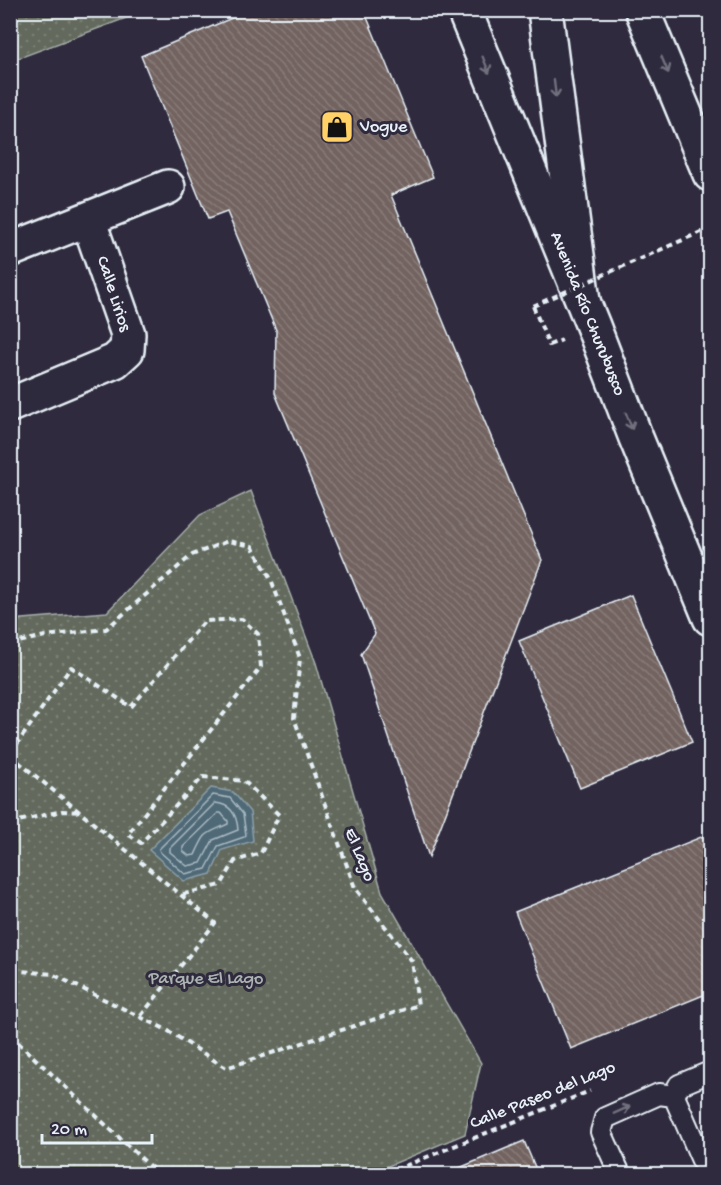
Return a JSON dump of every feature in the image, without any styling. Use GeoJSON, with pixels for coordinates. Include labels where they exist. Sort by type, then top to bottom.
{"type":"FeatureCollection","features":[{"type":"Feature","properties":{"kind":"main road","name":"Avenida Río Churubusco"},"geometry":{"type":"LineString","coordinates":[[464,10],[711,618]]}},
{"type":"Feature","properties":{"kind":"main road"},"geometry":{"type":"LineString","coordinates":[[545,10],[583,301]]}},
{"type":"Feature","properties":{"kind":"main road"},"geometry":{"type":"LineString","coordinates":[[642,10],[711,174]]}},
{"type":"Feature","properties":{"kind":"main road"},"geometry":{"type":"LineString","coordinates":[[10,250],[168,187]]}},
{"type":"Feature","properties":{"kind":"main road","name":"Calle Lirios"},"geometry":{"type":"LineString","coordinates":[[10,405],[115,361],[127,350],[128,334],[88,219]]}},
{"type":"Feature","properties":{"kind":"lane"},"geometry":{"type":"LineString","coordinates":[[708,1174],[674,1096],[679,1085],[711,1072]]}},
{"type":"Feature","properties":{"kind":"lane"},"geometry":{"type":"LineString","coordinates":[[620,1174],[601,1132],[605,1118],[659,1094],[674,1096]]}},
{"type":"Feature","properties":{"kind":"path"},"geometry":{"type":"LineString","coordinates":[[533,306],[711,228]]}},
{"type":"Feature","properties":{"kind":"path","name":"El Lago"},"geometry":{"type":"LineString","coordinates":[[10,644],[45,636],[106,629],[192,555],[228,541],[252,546],[271,579],[300,658],[294,718],[356,888],[412,961],[418,1005],[226,1068],[167,1030],[52,974],[10,970]]}},
{"type":"Feature","properties":{"kind":"path"},"geometry":{"type":"LineString","coordinates":[[140,1017],[215,923],[180,895],[10,755],[71,667],[131,707],[205,621],[242,619],[258,634],[261,667],[128,834],[141,843],[203,777],[244,781],[279,815],[261,853],[236,861],[221,885],[180,895]]}},
{"type":"Feature","properties":{"kind":"path"},"geometry":{"type":"LineString","coordinates":[[10,822],[62,811],[80,812]]}},
{"type":"Feature","properties":{"kind":"path"},"geometry":{"type":"LineString","coordinates":[[10,1035],[158,1174]]}},
{"type":"Feature","properties":{"kind":"path","name":"Calle Paseo del Lago"},"geometry":{"type":"LineString","coordinates":[[385,1174],[591,1091]]}},
{"type":"Feature","properties":{"kind":"green space"},"geometry":{"type":"Polygon","coordinates":[[[11,10],[145,10],[145,11],[11,61],[11,10]]]}},
{"type":"Feature","properties":{"kind":"green space","name":"Parque El Lago"},"geometry":{"type":"Polygon","coordinates":[[[251,491],[316,663],[382,892],[481,1063],[465,1134],[369,1174],[11,1174],[10,1088],[15,1080],[10,1077],[11,620],[107,612],[200,515],[251,491]]]}},
{"type":"Feature","properties":{"kind":"water"},"geometry":{"type":"Polygon","coordinates":[[[211,788],[233,792],[250,812],[253,841],[222,850],[211,874],[184,881],[149,850],[211,788]]]}},
{"type":"Feature","properties":{"kind":"building"},"geometry":{"type":"Polygon","coordinates":[[[251,10],[353,10],[366,15],[433,177],[391,195],[542,560],[429,857],[361,654],[375,634],[275,393],[276,330],[227,212],[208,219],[141,56],[251,10]]]}},
{"type":"Feature","properties":{"kind":"building"},"geometry":{"type":"Polygon","coordinates":[[[631,595],[692,742],[580,788],[519,641],[631,595]]]}},
{"type":"Feature","properties":{"kind":"building"},"geometry":{"type":"Polygon","coordinates":[[[711,833],[711,992],[571,1049],[515,912],[711,833]]]}},
{"type":"Feature","properties":{"kind":"building"},"geometry":{"type":"Polygon","coordinates":[[[524,1141],[538,1174],[445,1174],[524,1141]]]}},
{"type":"Feature","properties":{"kind":"place","name":"Vogue"},"geometry":{"type":"Point","coordinates":[337,127]}}]}
